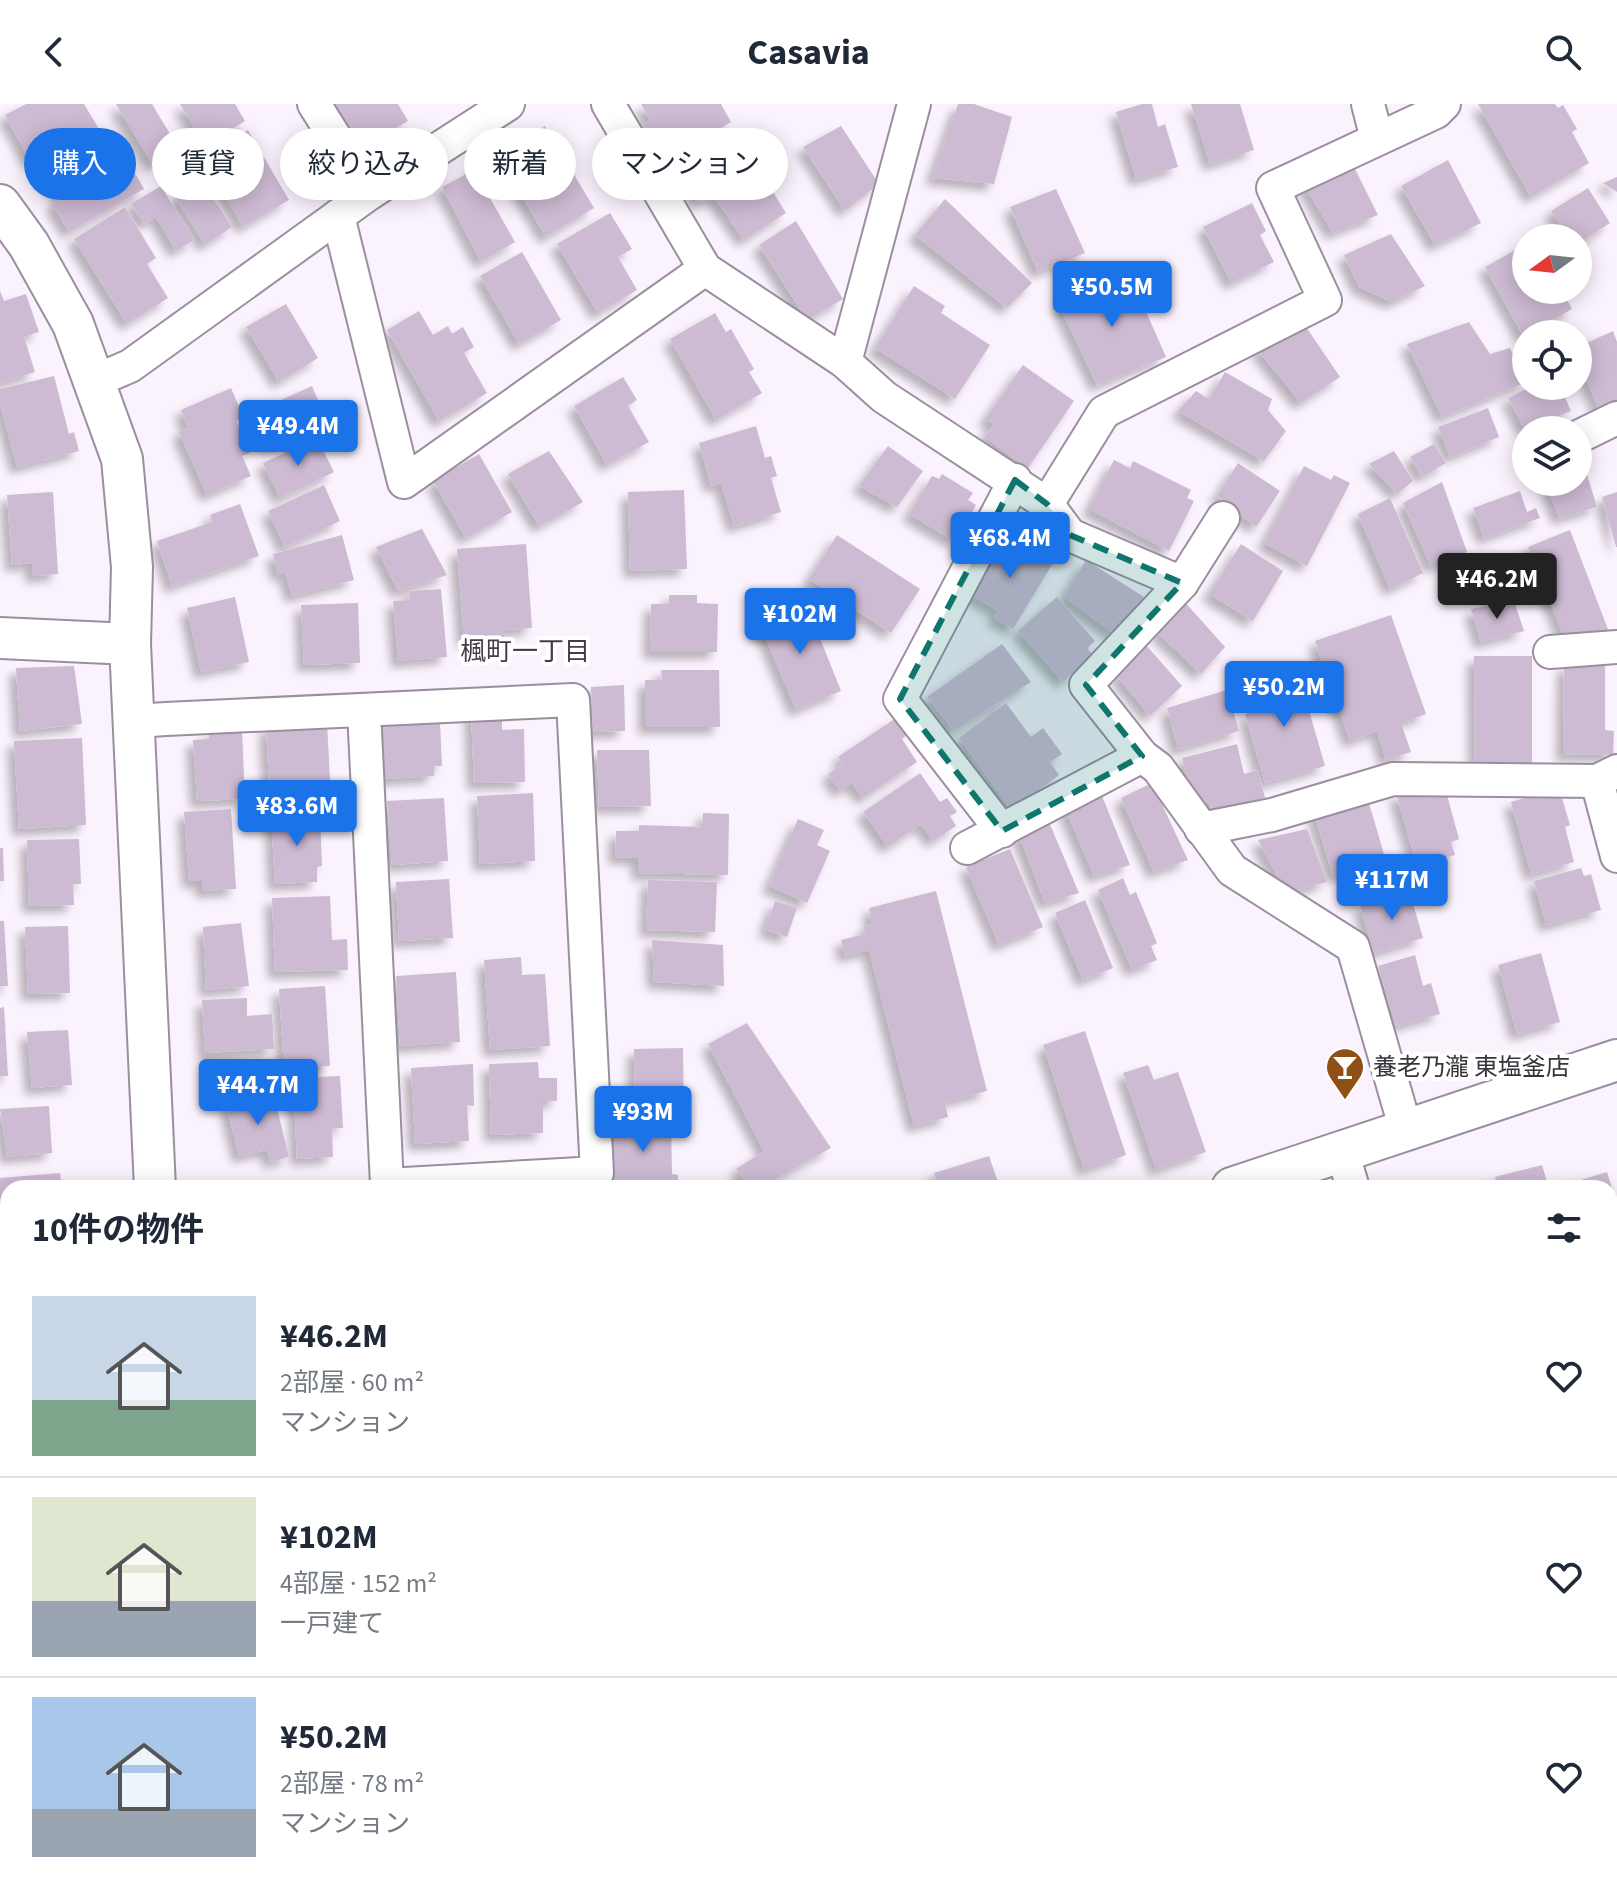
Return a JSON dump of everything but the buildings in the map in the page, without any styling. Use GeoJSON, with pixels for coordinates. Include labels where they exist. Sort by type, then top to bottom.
{"type":"FeatureCollection","features":[{"type":"Feature","properties":{"kind":"street"},"geometry":{"type":"LineString","coordinates":[[314,104],[329,128]]}},
{"type":"Feature","properties":{"kind":"street"},"geometry":{"type":"LineString","coordinates":[[448,143],[508,104]]}},
{"type":"Feature","properties":{"kind":"street"},"geometry":{"type":"LineString","coordinates":[[608,104],[705,269],[845,362],[884,397],[1015,480],[1047,504],[1070,535],[1182,583]]}},
{"type":"Feature","properties":{"kind":"street"},"geometry":{"type":"LineString","coordinates":[[845,362],[914,104]]}},
{"type":"Feature","properties":{"kind":"street"},"geometry":{"type":"LineString","coordinates":[[1368,104],[1377,139]]}},
{"type":"Feature","properties":{"kind":"street"},"geometry":{"type":"LineString","coordinates":[[1047,504],[1104,412],[1325,300],[1273,188],[1436,112],[1444,104]]}},
{"type":"Feature","properties":{"kind":"street"},"geometry":{"type":"LineString","coordinates":[[95,381],[130,366],[360,200]]}},
{"type":"Feature","properties":{"kind":"street"},"geometry":{"type":"LineString","coordinates":[[0,205],[29,245],[73,324],[122,459],[132,567],[130,644],[155,1180]]}},
{"type":"Feature","properties":{"kind":"street"},"geometry":{"type":"LineString","coordinates":[[338,216],[404,482],[705,269]]}},
{"type":"Feature","properties":{"kind":"street"},"geometry":{"type":"LineString","coordinates":[[1592,430],[1617,418]]}},
{"type":"Feature","properties":{"kind":"street"},"geometry":{"type":"LineString","coordinates":[[1002,831],[900,699],[1015,480]]}},
{"type":"Feature","properties":{"kind":"street"},"geometry":{"type":"LineString","coordinates":[[1223,518],[1182,583],[1142,630],[1086,685],[1142,756],[1158,768],[1232,870],[1353,947],[1406,1130]]}},
{"type":"Feature","properties":{"kind":"street"},"geometry":{"type":"LineString","coordinates":[[0,638],[130,644]]}},
{"type":"Feature","properties":{"kind":"street"},"geometry":{"type":"LineString","coordinates":[[1550,652],[1617,647]]}},
{"type":"Feature","properties":{"kind":"street"},"geometry":{"type":"LineString","coordinates":[[135,721],[573,700],[597,1173],[474,1180]]}},
{"type":"Feature","properties":{"kind":"street"},"geometry":{"type":"LineString","coordinates":[[364,710],[387,1180]]}},
{"type":"Feature","properties":{"kind":"street"},"geometry":{"type":"LineString","coordinates":[[967,848],[1142,756]]}},
{"type":"Feature","properties":{"kind":"street"},"geometry":{"type":"LineString","coordinates":[[1201,829],[1272,815],[1393,779],[1607,776],[1617,856]]}},
{"type":"Feature","properties":{"kind":"street"},"geometry":{"type":"LineString","coordinates":[[1284,1180],[1348,1170],[1406,1130],[1617,1060]]}},
{"type":"Feature","properties":{"kind":"highlighted area"},"geometry":{"type":"Polygon","coordinates":[[[1015,480],[1047,504],[1070,535],[1182,583],[1086,685],[1142,756],[1002,831],[900,699],[1015,480]]]}},
{"type":"Feature","properties":{"kind":"place","name":"養老乃瀧 東塩釜店"},"geometry":{"type":"Point","coordinates":[1345,1101]}},
{"type":"Feature","properties":{"kind":"district","name":"楓町一丁目"},"geometry":{"type":"Point","coordinates":[525,651]}}]}
